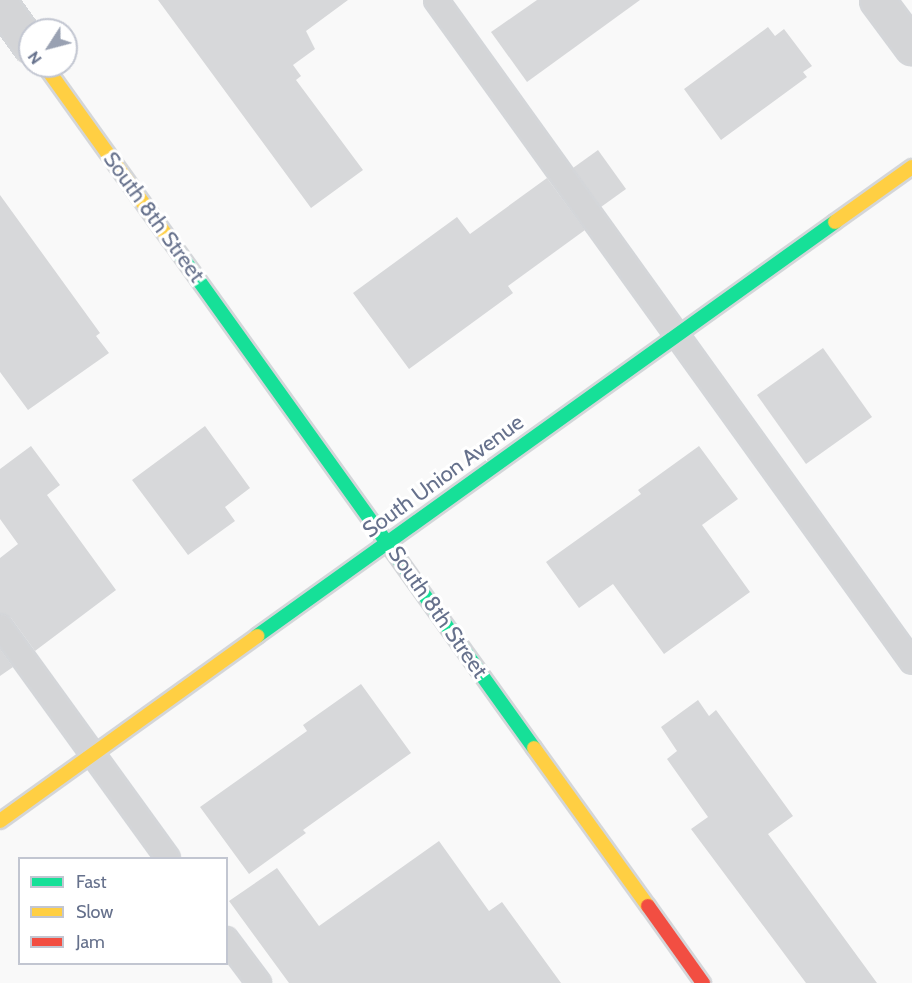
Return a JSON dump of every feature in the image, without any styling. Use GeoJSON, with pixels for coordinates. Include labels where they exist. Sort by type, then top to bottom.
{"type":"FeatureCollection","features":[{"type":"Feature","properties":{"kind":"main road","name":"South 8th Street"},"geometry":{"type":"LineString","coordinates":[[54,78],[703,983]]}},
{"type":"Feature","properties":{"kind":"main road","name":"South Union Avenue"},"geometry":{"type":"LineString","coordinates":[[0,821],[912,166]]}},
{"type":"Feature","properties":{"kind":"street"},"geometry":{"type":"LineString","coordinates":[[877,0],[912,47]]}},
{"type":"Feature","properties":{"kind":"street"},"geometry":{"type":"LineString","coordinates":[[0,3],[18,28]]}},
{"type":"Feature","properties":{"kind":"lane"},"geometry":{"type":"LineString","coordinates":[[436,0],[912,662]]}},
{"type":"Feature","properties":{"kind":"lane"},"geometry":{"type":"LineString","coordinates":[[0,626],[167,857]]}},
{"type":"Feature","properties":{"kind":"lane"},"geometry":{"type":"LineString","coordinates":[[228,942],[259,983]]}},
{"type":"Feature","properties":{"kind":"building"},"geometry":{"type":"Polygon","coordinates":[[[158,0],[348,0],[306,31],[315,49],[293,65],[301,76],[296,80],[363,170],[311,208],[158,0]]]}},
{"type":"Feature","properties":{"kind":"building"},"geometry":{"type":"Polygon","coordinates":[[[537,0],[640,0],[527,82],[491,32],[537,0]]]}},
{"type":"Feature","properties":{"kind":"building"},"geometry":{"type":"Polygon","coordinates":[[[768,27],[775,36],[784,29],[812,66],[803,72],[807,77],[721,140],[684,89],[768,27]]]}},
{"type":"Feature","properties":{"kind":"building"},"geometry":{"type":"Polygon","coordinates":[[[598,150],[626,189],[601,207],[573,168],[598,150]]]}},
{"type":"Feature","properties":{"kind":"building"},"geometry":{"type":"Polygon","coordinates":[[[547,178],[585,230],[508,286],[513,293],[409,369],[353,293],[457,217],[470,234],[547,178]]]}},
{"type":"Feature","properties":{"kind":"building"},"geometry":{"type":"Polygon","coordinates":[[[0,195],[100,333],[96,336],[109,353],[28,410],[0,372],[0,195]]]}},
{"type":"Feature","properties":{"kind":"building"},"geometry":{"type":"Polygon","coordinates":[[[823,348],[872,417],[806,464],[757,395],[823,348]]]}},
{"type":"Feature","properties":{"kind":"building"},"geometry":{"type":"Polygon","coordinates":[[[205,426],[250,488],[225,507],[235,521],[188,555],[132,480],[205,426]]]}},
{"type":"Feature","properties":{"kind":"building"},"geometry":{"type":"Polygon","coordinates":[[[31,446],[60,485],[47,495],[116,590],[35,651],[11,618],[0,613],[0,558],[18,544],[0,519],[0,469],[31,446]]]}},
{"type":"Feature","properties":{"kind":"building"},"geometry":{"type":"Polygon","coordinates":[[[699,446],[738,499],[702,525],[750,592],[664,654],[613,584],[579,608],[546,562],[641,494],[638,490],[699,446]]]}},
{"type":"Feature","properties":{"kind":"building"},"geometry":{"type":"Polygon","coordinates":[[[0,649],[13,667],[0,676],[0,649]]]}},
{"type":"Feature","properties":{"kind":"building"},"geometry":{"type":"Polygon","coordinates":[[[361,684],[411,753],[303,830],[306,833],[249,874],[200,807],[307,731],[303,725],[361,684]]]}},
{"type":"Feature","properties":{"kind":"building"},"geometry":{"type":"Polygon","coordinates":[[[698,700],[709,716],[716,710],[793,816],[768,834],[877,983],[806,983],[691,829],[708,817],[667,759],[677,751],[661,727],[698,700]]]}},
{"type":"Feature","properties":{"kind":"building"},"geometry":{"type":"Polygon","coordinates":[[[439,841],[489,911],[502,902],[561,983],[289,983],[229,901],[277,868],[319,926],[439,841]]]}},
{"type":"Feature","properties":{"kind":"traffic: fast"},"geometry":{"type":"LineString","coordinates":[[257,636],[835,222]]}},
{"type":"Feature","properties":{"kind":"traffic: fast"},"geometry":{"type":"LineString","coordinates":[[169,239],[534,748]]}},
{"type":"Feature","properties":{"kind":"traffic: slow"},"geometry":{"type":"LineString","coordinates":[[54,78],[169,239]]}},
{"type":"Feature","properties":{"kind":"traffic: slow"},"geometry":{"type":"LineString","coordinates":[[835,222],[912,167]]}},
{"type":"Feature","properties":{"kind":"traffic: slow"},"geometry":{"type":"LineString","coordinates":[[0,821],[257,636]]}},
{"type":"Feature","properties":{"kind":"traffic: slow"},"geometry":{"type":"LineString","coordinates":[[534,748],[648,906]]}},
{"type":"Feature","properties":{"kind":"traffic: jam"},"geometry":{"type":"LineString","coordinates":[[648,906],[703,983]]}}]}
